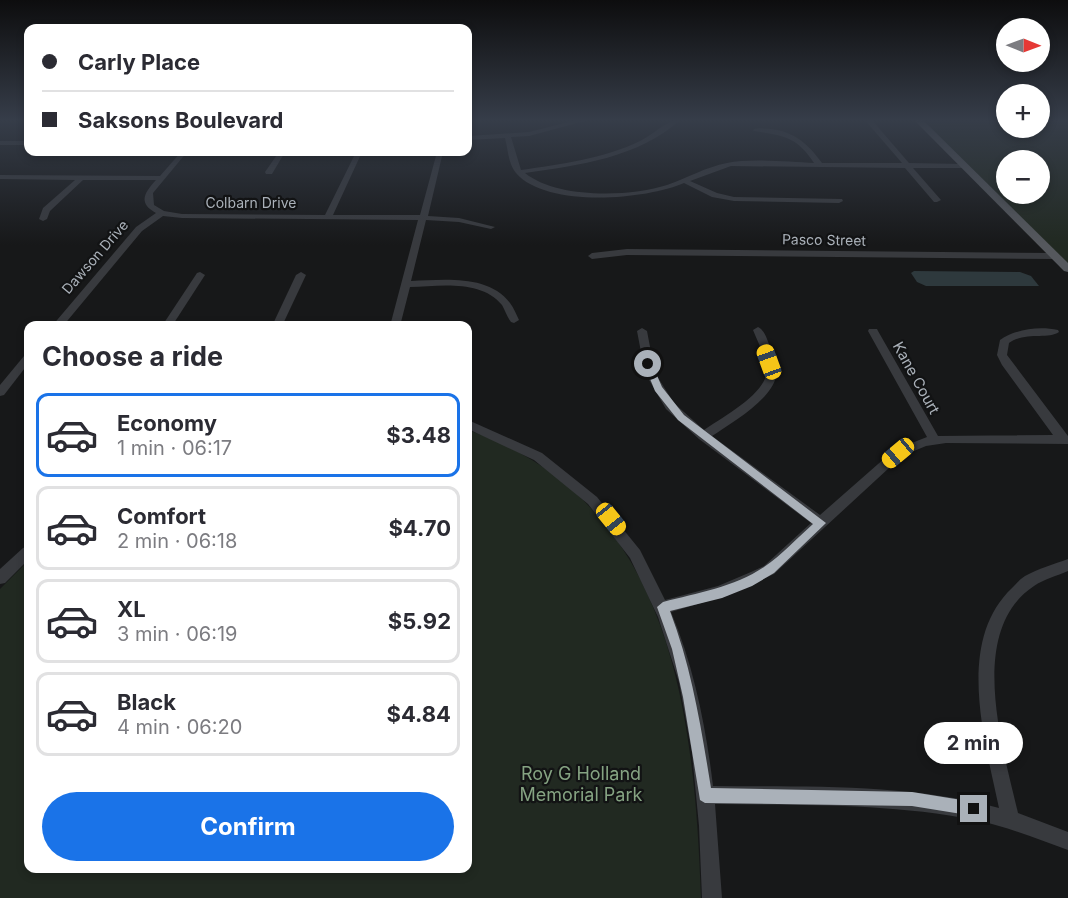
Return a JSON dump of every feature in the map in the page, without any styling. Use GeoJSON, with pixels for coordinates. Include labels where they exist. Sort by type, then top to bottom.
{"type":"FeatureCollection","features":[{"type":"Feature","properties":{"kind":"main road"},"geometry":{"type":"LineString","coordinates":[[958,161],[1068,269]]}},
{"type":"Feature","properties":{"kind":"street"},"geometry":{"type":"LineString","coordinates":[[161,213],[149,205],[147,199],[150,191],[176,161]]}},
{"type":"Feature","properties":{"kind":"street"},"geometry":{"type":"LineString","coordinates":[[269,172],[276,161]]}},
{"type":"Feature","properties":{"kind":"street"},"geometry":{"type":"LineString","coordinates":[[328,217],[355,161]]}},
{"type":"Feature","properties":{"kind":"street"},"geometry":{"type":"LineString","coordinates":[[396,321],[438,161]]}},
{"type":"Feature","properties":{"kind":"street"},"geometry":{"type":"LineString","coordinates":[[516,161],[519,172],[528,180],[544,186],[588,194],[639,193],[685,181],[727,165],[963,166]]}},
{"type":"Feature","properties":{"kind":"street"},"geometry":{"type":"LineString","coordinates":[[519,172],[583,161]]}},
{"type":"Feature","properties":{"kind":"street"},"geometry":{"type":"LineString","coordinates":[[903,161],[937,200]]}},
{"type":"Feature","properties":{"kind":"street"},"geometry":{"type":"LineString","coordinates":[[0,177],[162,178]]}},
{"type":"Feature","properties":{"kind":"street"},"geometry":{"type":"LineString","coordinates":[[43,219],[46,210],[82,177]]}},
{"type":"Feature","properties":{"kind":"street"},"geometry":{"type":"LineString","coordinates":[[685,181],[715,195],[734,200],[838,201]]}},
{"type":"Feature","properties":{"kind":"street","name":"Colbarn Drive"},"geometry":{"type":"LineString","coordinates":[[161,213],[181,216],[423,218],[459,220],[491,227]]}},
{"type":"Feature","properties":{"kind":"street","name":"Dawson Drive"},"geometry":{"type":"LineString","coordinates":[[61,321],[139,229],[161,213]]}},
{"type":"Feature","properties":{"kind":"street","name":"Pasco Street"},"geometry":{"type":"LineString","coordinates":[[592,256],[627,252],[1055,256]]}},
{"type":"Feature","properties":{"kind":"street"},"geometry":{"type":"LineString","coordinates":[[170,321],[200,275]]}},
{"type":"Feature","properties":{"kind":"street"},"geometry":{"type":"LineString","coordinates":[[280,321],[301,275]]}},
{"type":"Feature","properties":{"kind":"street"},"geometry":{"type":"LineString","coordinates":[[406,284],[466,284],[490,290],[506,302],[514,320]]}},
{"type":"Feature","properties":{"kind":"street"},"geometry":{"type":"LineString","coordinates":[[703,436],[763,393],[770,382],[771,367],[758,330]]}},
{"type":"Feature","properties":{"kind":"street"},"geometry":{"type":"LineString","coordinates":[[642,331],[650,373],[658,389],[681,418],[821,523]]}},
{"type":"Feature","properties":{"kind":"street","name":"Kane Court"},"geometry":{"type":"LineString","coordinates":[[873,332],[934,440]]}},
{"type":"Feature","properties":{"kind":"street"},"geometry":{"type":"LineString","coordinates":[[1054,332],[1033,332],[1014,336],[1003,345],[1002,354],[1010,369],[1066,440]]}},
{"type":"Feature","properties":{"kind":"street"},"geometry":{"type":"LineString","coordinates":[[0,392],[24,363]]}},
{"type":"Feature","properties":{"kind":"street"},"geometry":{"type":"LineString","coordinates":[[472,425],[532,452],[562,472],[588,493],[620,530],[639,559],[663,607],[678,649],[689,697],[705,795],[712,898]]}},
{"type":"Feature","properties":{"kind":"street"},"geometry":{"type":"LineString","coordinates":[[663,607],[722,592],[770,570],[898,453],[934,440],[1066,440]]}},
{"type":"Feature","properties":{"kind":"street"},"geometry":{"type":"LineString","coordinates":[[0,578],[24,556]]}},
{"type":"Feature","properties":{"kind":"street"},"geometry":{"type":"LineString","coordinates":[[1010,819],[987,703],[987,648],[992,628],[1002,607],[1017,590],[1054,569],[1068,566]]}},
{"type":"Feature","properties":{"kind":"street"},"geometry":{"type":"LineString","coordinates":[[705,795],[912,799],[974,809],[1010,819],[1068,841]]}},
{"type":"Feature","properties":{"kind":"green space"},"geometry":{"type":"Polygon","coordinates":[[[964,161],[996,161],[996,192],[964,161]]]}},
{"type":"Feature","properties":{"kind":"green space"},"geometry":{"type":"Polygon","coordinates":[[[1050,161],[1068,161],[1068,264],[1008,204],[1050,204],[1050,161]]]}},
{"type":"Feature","properties":{"kind":"green space","name":"Roy G Holland Memorial Park"},"geometry":{"type":"Polygon","coordinates":[[[472,432],[536,463],[589,507],[630,560],[658,620],[678,686],[690,756],[701,898],[0,898],[0,589],[24,565],[24,873],[472,873],[472,432]]]}},
{"type":"Feature","properties":{"kind":"shaded area"},"geometry":{"type":"Polygon","coordinates":[[[914,271],[1020,272],[1031,276],[1039,286],[926,286],[917,282],[911,273],[914,271]]]}},
{"type":"Feature","properties":{"kind":"route"},"geometry":{"type":"LineString","coordinates":[[648,364],[658,389],[681,418],[821,523],[770,570],[748,582],[722,592],[663,607],[678,649],[689,697],[705,795],[912,799],[974,809]]}}]}
